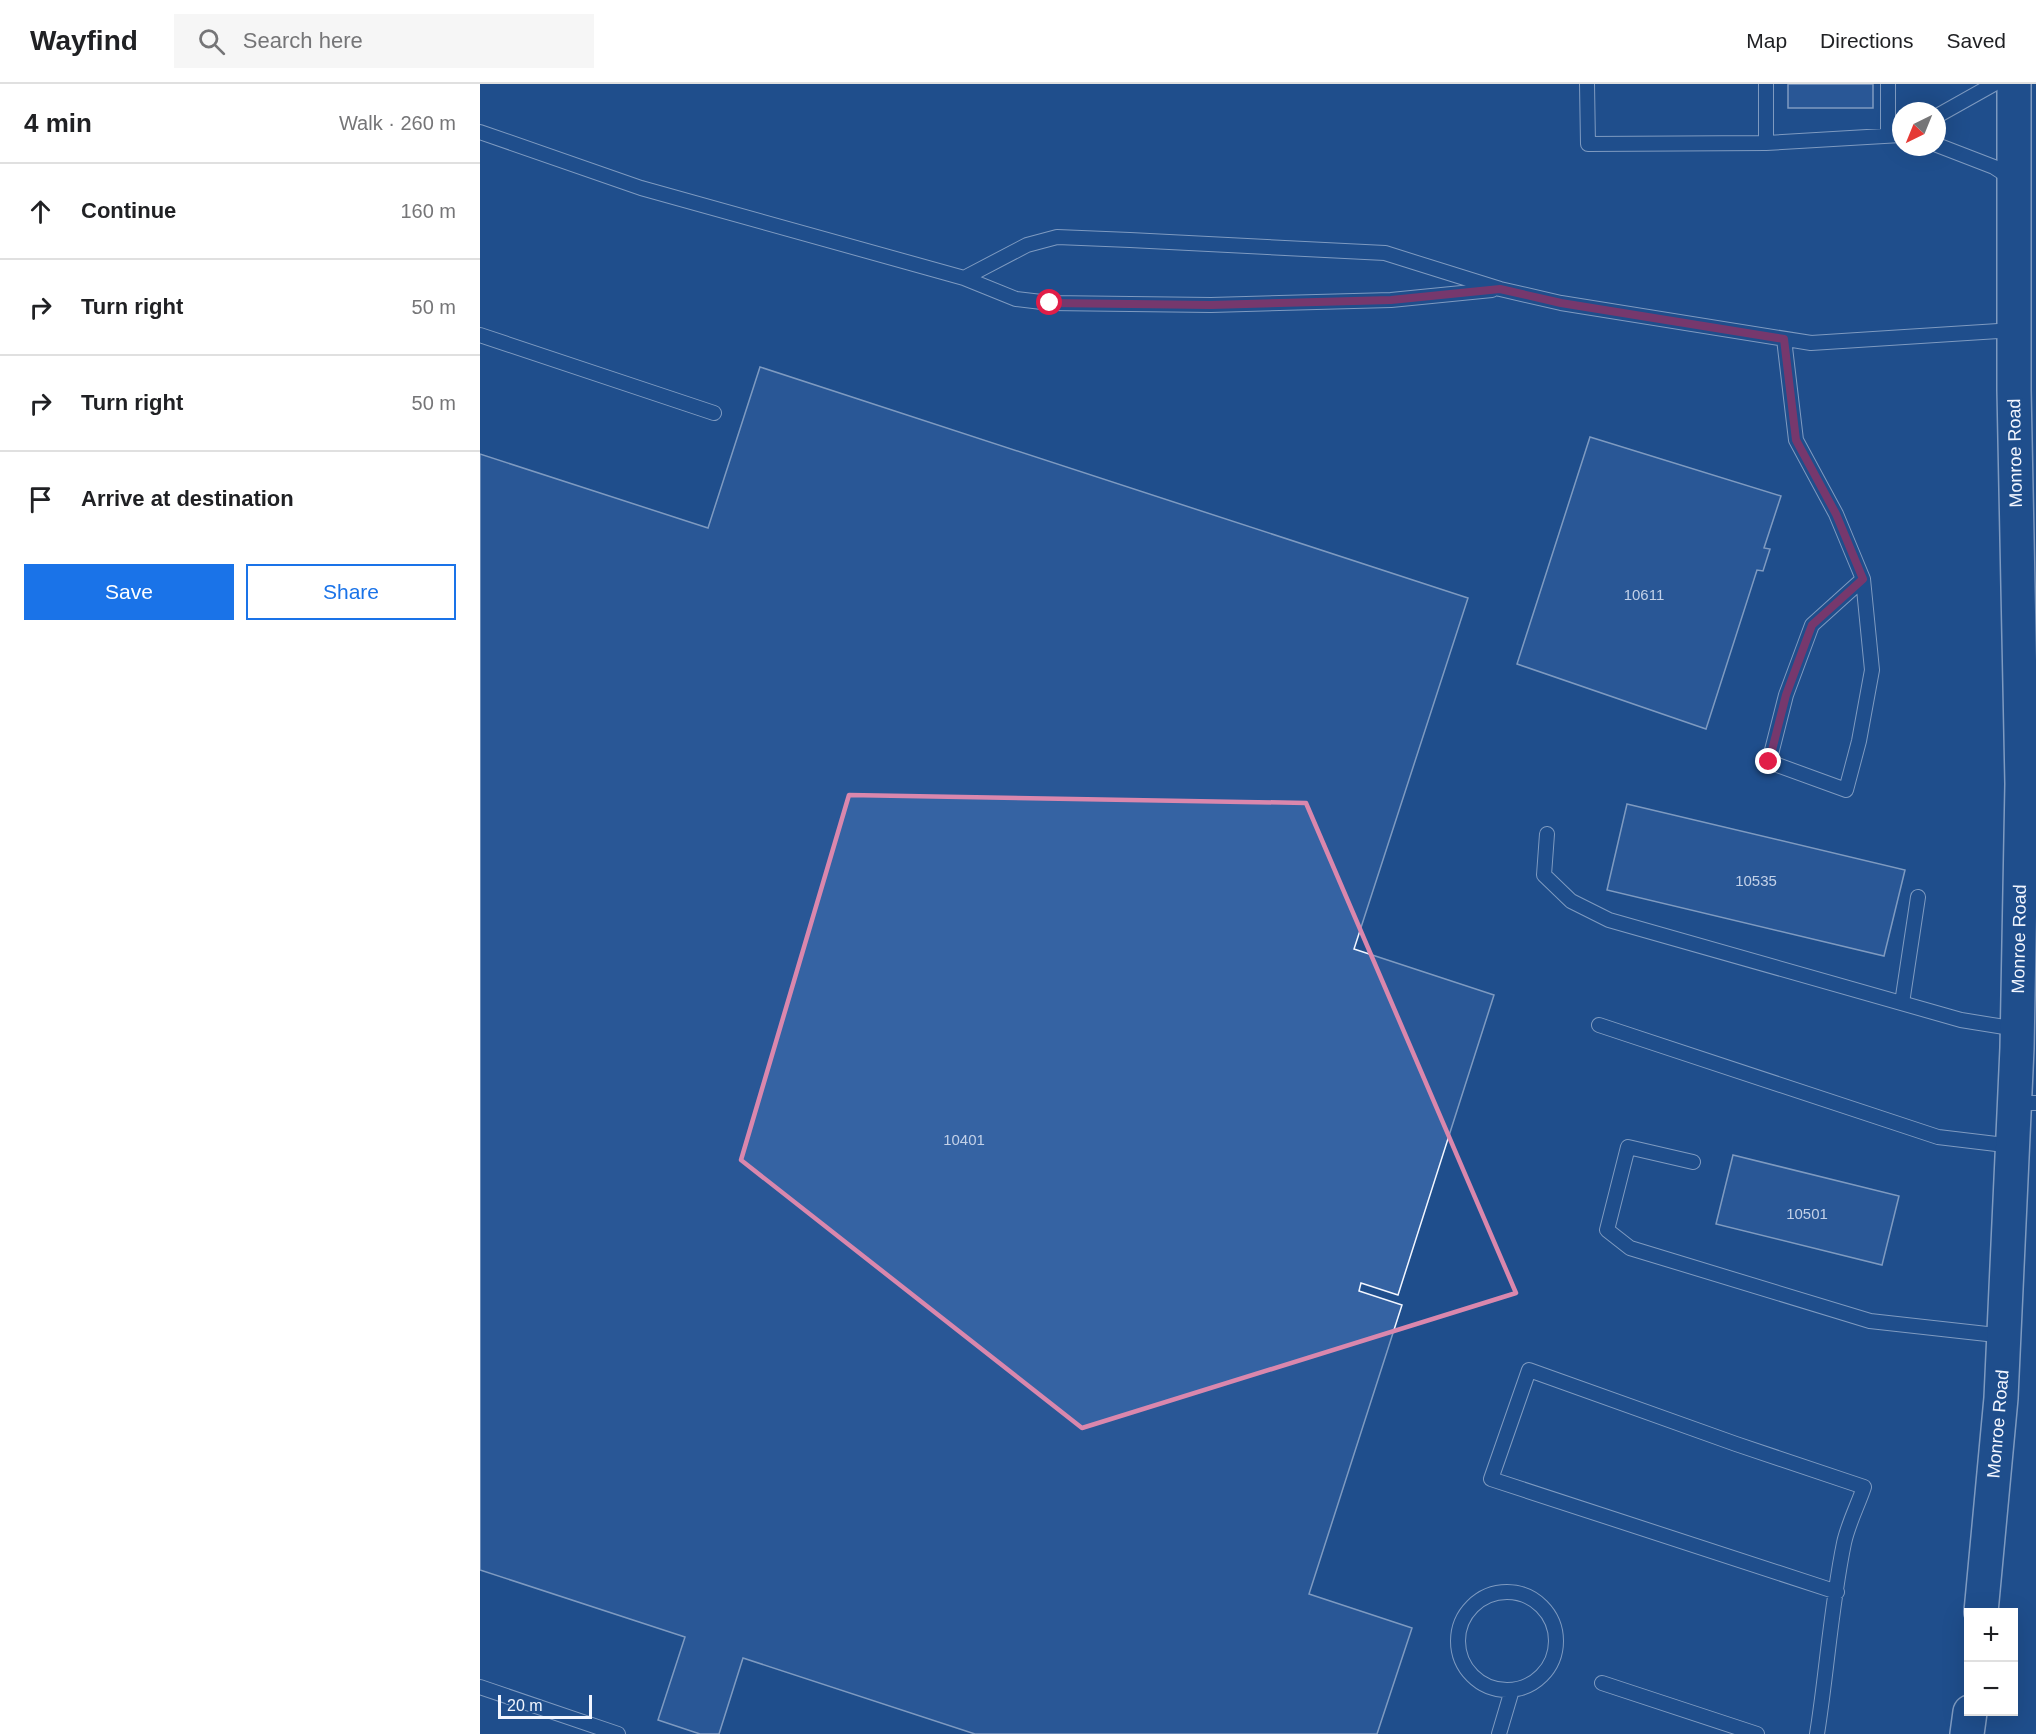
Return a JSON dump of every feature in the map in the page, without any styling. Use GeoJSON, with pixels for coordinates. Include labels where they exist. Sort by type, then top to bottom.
{"type":"FeatureCollection","features":[{"type":"Feature","properties":{"kind":"main road","name":"Monroe Road"},"geometry":{"type":"LineString","coordinates":[[1981,1608],[2005,1336],[2013,1146],[2025,1103],[2017,1029],[2029,826],[2014,330],[2014,84]]}},
{"type":"Feature","properties":{"kind":"main road"},"geometry":{"type":"LineString","coordinates":[[1967,1734],[1969,1716]]}},
{"type":"Feature","properties":{"kind":"lane"},"geometry":{"type":"LineString","coordinates":[[1587,84],[1588,144],[1766,143],[1892,135]]}},
{"type":"Feature","properties":{"kind":"lane"},"geometry":{"type":"LineString","coordinates":[[1766,84],[1766,143]]}},
{"type":"Feature","properties":{"kind":"lane"},"geometry":{"type":"LineString","coordinates":[[1888,84],[1892,113]]}},
{"type":"Feature","properties":{"kind":"lane"},"geometry":{"type":"LineString","coordinates":[[1946,111],[1994,84]]}},
{"type":"Feature","properties":{"kind":"lane"},"geometry":{"type":"LineString","coordinates":[[480,132],[641,188],[964,278],[1016,299],[1050,303],[1211,305],[1391,300],[1500,289]]}},
{"type":"Feature","properties":{"kind":"lane"},"geometry":{"type":"LineString","coordinates":[[1946,148],[1994,167],[2015,180]]}},
{"type":"Feature","properties":{"kind":"lane"},"geometry":{"type":"LineString","coordinates":[[964,278],[1027,244],[1057,237],[1385,253],[1500,289],[1561,303],[1811,344],[2014,330]]}},
{"type":"Feature","properties":{"kind":"lane"},"geometry":{"type":"LineString","coordinates":[[480,335],[714,413]]}},
{"type":"Feature","properties":{"kind":"lane"},"geometry":{"type":"LineString","coordinates":[[1784,339],[1796,440],[1836,514],[1863,579],[1872,670],[1859,741],[1846,790],[1769,762],[1786,695],[1812,625],[1863,579]]}},
{"type":"Feature","properties":{"kind":"lane"},"geometry":{"type":"LineString","coordinates":[[1547,834],[1544,875],[1571,901],[1609,921],[1961,1020],[2017,1029]]}},
{"type":"Feature","properties":{"kind":"lane"},"geometry":{"type":"LineString","coordinates":[[1902,1003],[1918,897]]}},
{"type":"Feature","properties":{"kind":"lane"},"geometry":{"type":"LineString","coordinates":[[1599,1025],[1938,1137],[2013,1146]]}},
{"type":"Feature","properties":{"kind":"lane"},"geometry":{"type":"LineString","coordinates":[[1693,1162],[1628,1147],[1607,1230],[1630,1248],[1870,1321],[2005,1336]]}},
{"type":"Feature","properties":{"kind":"lane"},"geometry":{"type":"LineString","coordinates":[[1817,1734],[1837,1592],[1844,1541],[1864,1487],[1529,1370],[1491,1479],[1837,1592]]}},
{"type":"Feature","properties":{"kind":"lane"},"geometry":{"type":"LineString","coordinates":[[1505,1592],[1522,1594],[1537,1602],[1548,1614],[1555,1630],[1556,1646],[1547,1669],[1528,1685],[1512,1690],[1497,1689],[1482,1683],[1466,1666],[1458,1644],[1459,1629],[1475,1603],[1489,1595],[1505,1592]]}},
{"type":"Feature","properties":{"kind":"lane"},"geometry":{"type":"LineString","coordinates":[[1602,1683],[1756,1734]]}},
{"type":"Feature","properties":{"kind":"lane"},"geometry":{"type":"LineString","coordinates":[[480,1687],[618,1734]]}},
{"type":"Feature","properties":{"kind":"lane"},"geometry":{"type":"LineString","coordinates":[[1499,1734],[1512,1690]]}},
{"type":"Feature","properties":{"kind":"highlighted area"},"geometry":{"type":"Polygon","coordinates":[[[849,795],[1306,803],[1516,1293],[1082,1428],[741,1160],[849,795]]]}},
{"type":"Feature","properties":{"kind":"building"},"geometry":{"type":"Polygon","coordinates":[[[1788,84],[1873,84],[1873,108],[1788,108],[1788,84]]]}},
{"type":"Feature","properties":{"kind":"building"},"geometry":{"type":"Polygon","coordinates":[[[760,367],[1468,598],[1354,949],[1494,995],[1398,1295],[1361,1283],[1359,1291],[1402,1305],[1309,1594],[1412,1628],[1377,1734],[975,1734],[743,1658],[719,1734],[700,1734],[658,1720],[685,1637],[480,1570],[480,454],[708,528],[760,367]]]}},
{"type":"Feature","properties":{"kind":"building"},"geometry":{"type":"Polygon","coordinates":[[[1590,437],[1781,496],[1764,548],[1770,549],[1763,571],[1757,570],[1706,729],[1517,664],[1590,437]]]}},
{"type":"Feature","properties":{"kind":"building"},"geometry":{"type":"Polygon","coordinates":[[[1627,804],[1905,870],[1884,956],[1607,890],[1627,804]]]}},
{"type":"Feature","properties":{"kind":"building"},"geometry":{"type":"Polygon","coordinates":[[[1733,1155],[1899,1196],[1882,1265],[1716,1224],[1733,1155]]]}},
{"type":"Feature","properties":{"kind":"route"},"geometry":{"type":"LineString","coordinates":[[1050,303],[1211,305],[1391,300],[1500,289],[1561,303],[1784,339],[1796,440],[1836,514],[1863,579],[1812,625],[1786,695],[1769,762]]}}]}
